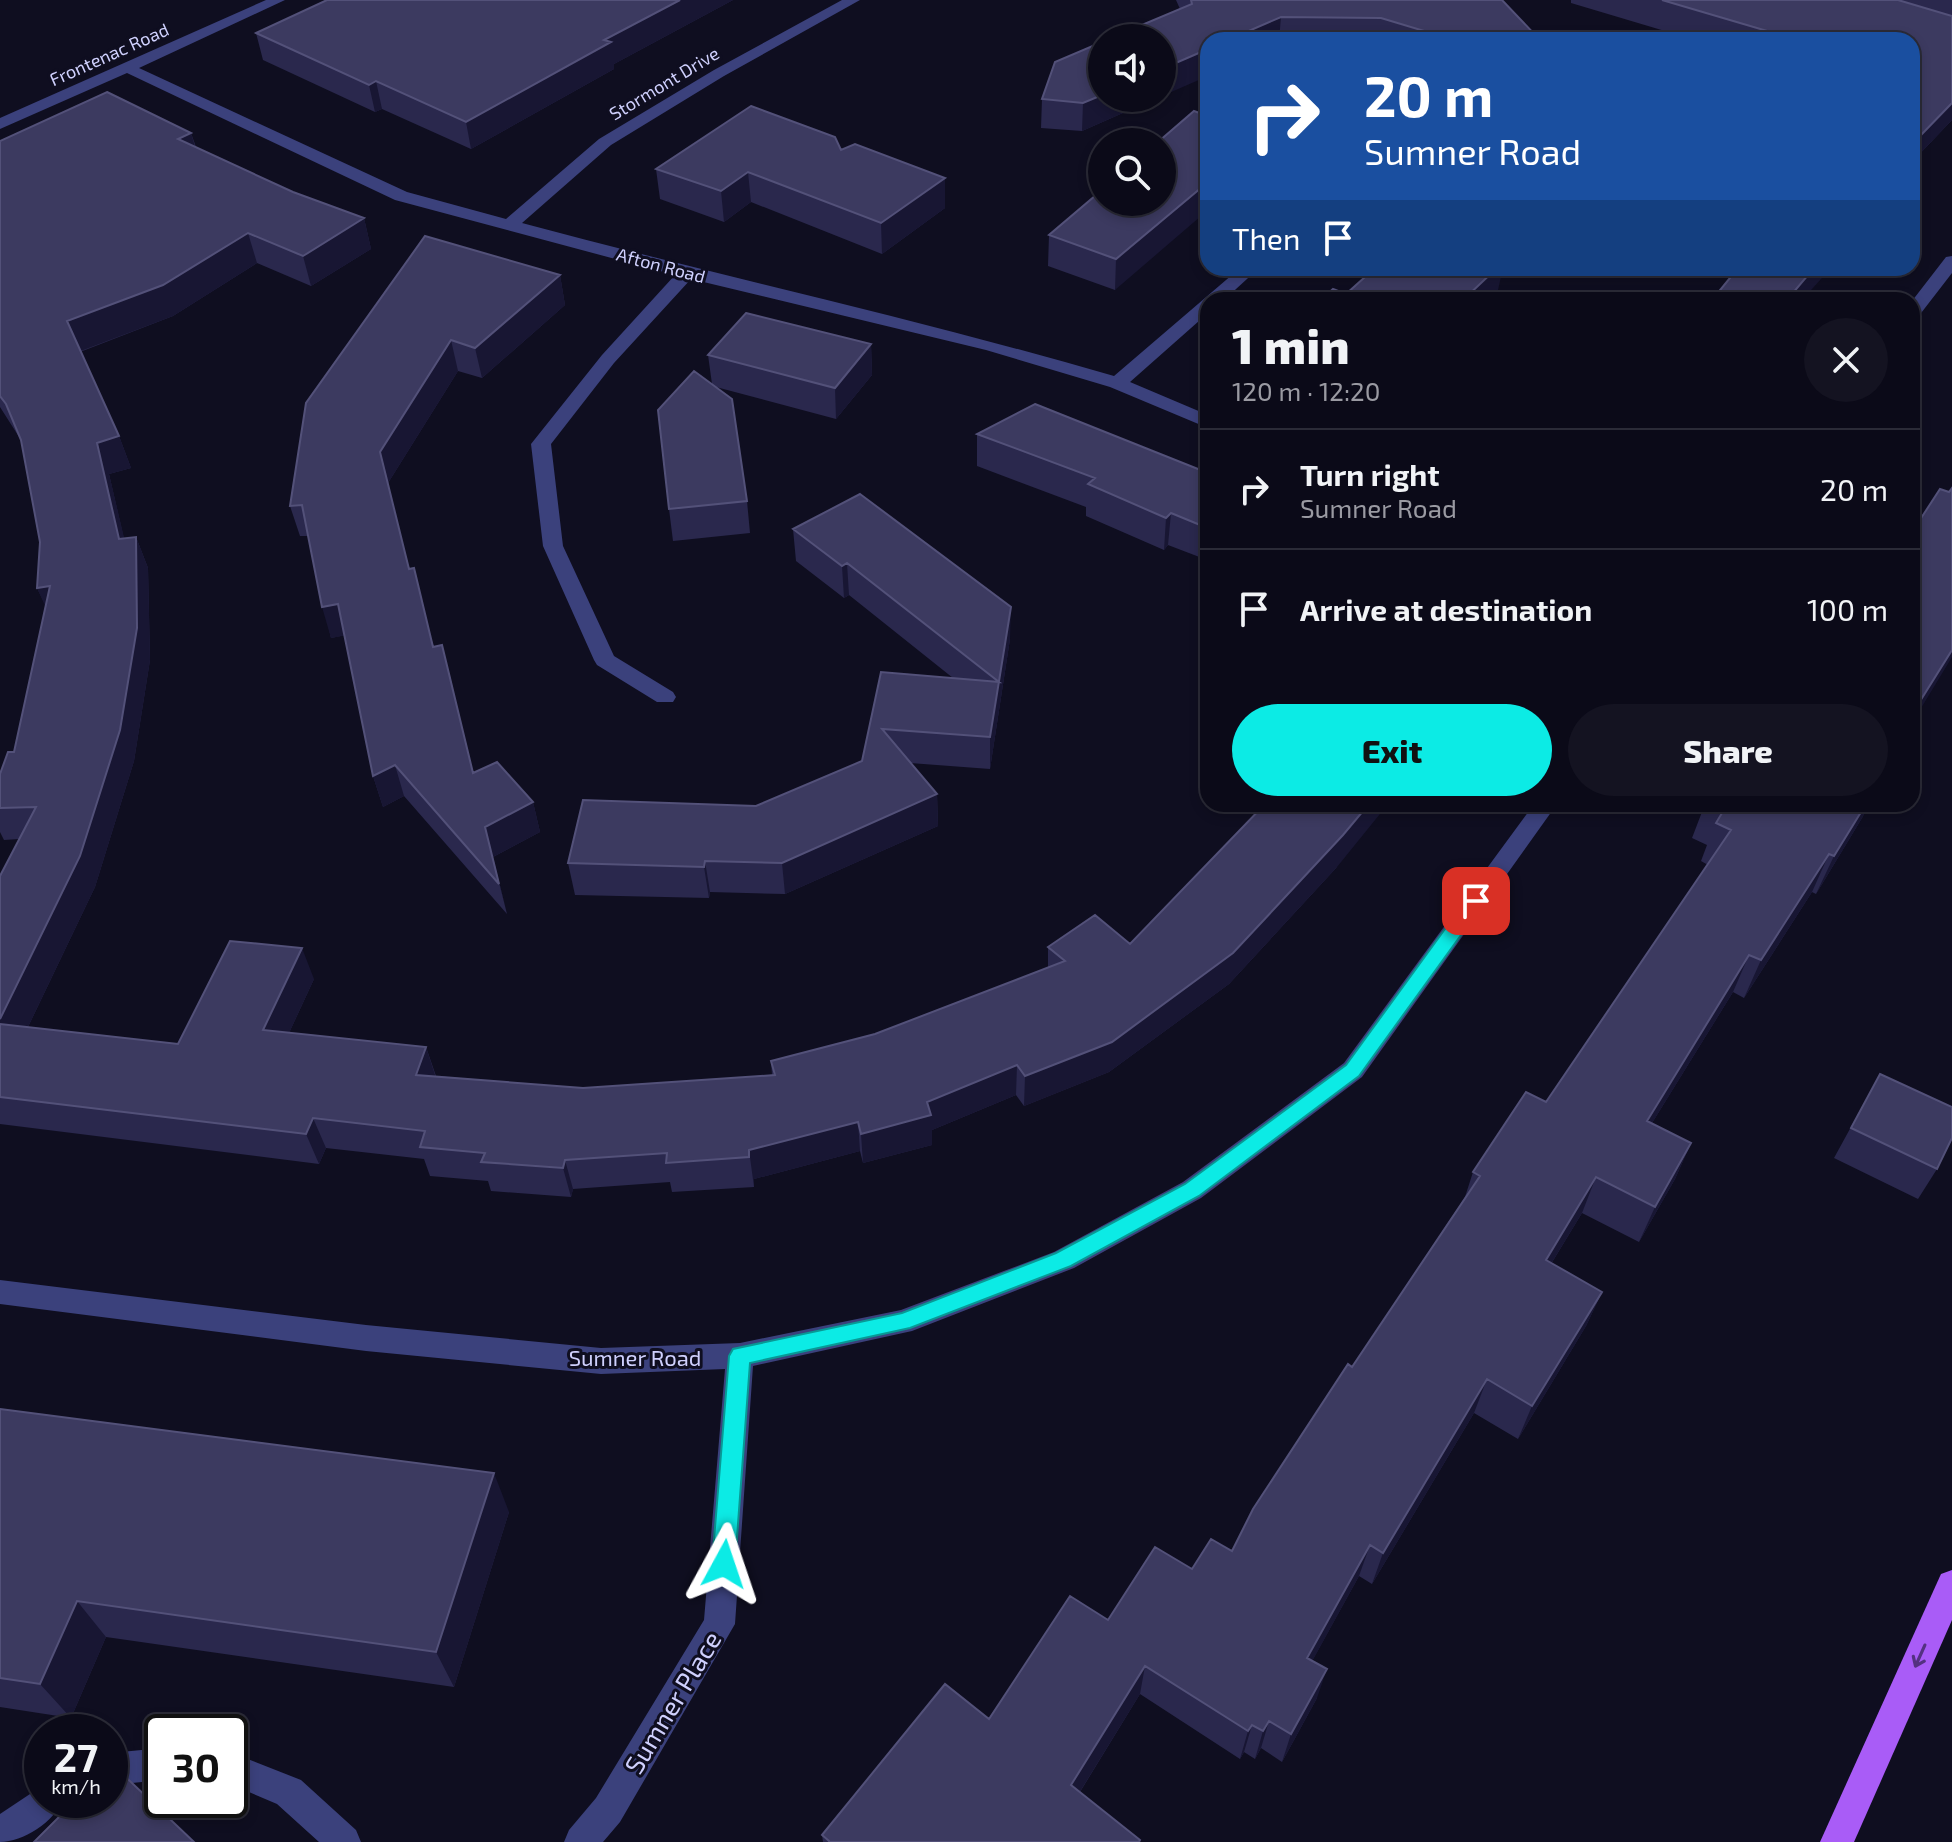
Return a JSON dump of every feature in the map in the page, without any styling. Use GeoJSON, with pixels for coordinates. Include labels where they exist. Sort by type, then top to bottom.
{"type":"FeatureCollection","features":[{"type":"Feature","properties":{"kind":"main road"},"geometry":{"type":"LineString","coordinates":[[1837,1842],[1952,1585]]}},
{"type":"Feature","properties":{"kind":"street","name":"Frontenac Road"},"geometry":{"type":"LineString","coordinates":[[0,124],[278,0]]}},
{"type":"Feature","properties":{"kind":"street","name":"Stormont Drive"},"geometry":{"type":"LineString","coordinates":[[512,223],[605,142],[719,73],[853,0]]}},
{"type":"Feature","properties":{"kind":"street","name":"Afton Road"},"geometry":{"type":"LineString","coordinates":[[128,68],[401,196],[512,223],[687,273],[976,342],[1117,383],[1200,419]]}},
{"type":"Feature","properties":{"kind":"street"},"geometry":{"type":"LineString","coordinates":[[1920,303],[1952,261]]}},
{"type":"Feature","properties":{"kind":"street"},"geometry":{"type":"LineString","coordinates":[[665,697],[605,660],[553,546],[541,444],[608,359],[687,273]]}},
{"type":"Feature","properties":{"kind":"street"},"geometry":{"type":"LineString","coordinates":[[1222,292],[1241,276]]}},
{"type":"Feature","properties":{"kind":"street"},"geometry":{"type":"LineString","coordinates":[[1117,383],[1200,311]]}},
{"type":"Feature","properties":{"kind":"street","name":"Sumner Road"},"geometry":{"type":"LineString","coordinates":[[0,1292],[366,1338],[601,1361],[740,1356],[902,1322],[1064,1260],[1192,1190],[1353,1070],[1540,812]]}},
{"type":"Feature","properties":{"kind":"street","name":"Sumner Place"},"geometry":{"type":"LineString","coordinates":[[581,1842],[608,1810],[719,1624],[740,1356]]}},
{"type":"Feature","properties":{"kind":"street"},"geometry":{"type":"LineString","coordinates":[[248,1775],[289,1792],[344,1842]]}},
{"type":"Feature","properties":{"kind":"street"},"geometry":{"type":"LineString","coordinates":[[0,1834],[24,1817]]}},
{"type":"Feature","properties":{"kind":"building"},"geometry":{"type":"Polygon","coordinates":[[[327,0],[680,0],[604,40],[611,42],[466,122],[376,81],[369,85],[256,33],[327,0]]]}},
{"type":"Feature","properties":{"kind":"building"},"geometry":{"type":"Polygon","coordinates":[[[1191,0],[1502,0],[1532,32],[1427,32],[1381,18],[1281,17],[1246,32],[1200,32],[1200,52],[1176,63],[1176,24],[1144,24],[1192,4],[1191,0]]]}},
{"type":"Feature","properties":{"kind":"building"},"geometry":{"type":"Polygon","coordinates":[[[1662,0],[1898,0],[1952,16],[1952,103],[1920,137],[1920,32],[1771,32],[1662,0]]]}},
{"type":"Feature","properties":{"kind":"building"},"geometry":{"type":"Polygon","coordinates":[[[1088,48],[1088,101],[1042,99],[1055,62],[1088,48]]]}},
{"type":"Feature","properties":{"kind":"building"},"geometry":{"type":"Polygon","coordinates":[[[107,92],[191,133],[178,139],[293,192],[364,218],[303,256],[248,233],[163,285],[67,321],[119,436],[97,443],[119,539],[136,537],[137,628],[120,730],[80,856],[0,1019],[0,876],[36,807],[0,808],[0,774],[8,752],[14,752],[50,586],[37,588],[40,542],[21,440],[0,396],[0,141],[107,92]]]}},
{"type":"Feature","properties":{"kind":"building"},"geometry":{"type":"Polygon","coordinates":[[[751,106],[835,137],[841,150],[855,144],[945,178],[881,223],[748,172],[721,191],[656,169],[751,106]]]}},
{"type":"Feature","properties":{"kind":"building"},"geometry":{"type":"Polygon","coordinates":[[[1194,111],[1200,113],[1200,189],[1176,209],[1174,128],[1194,111]]]}},
{"type":"Feature","properties":{"kind":"building"},"geometry":{"type":"Polygon","coordinates":[[[1088,202],[1088,216],[1167,216],[1116,259],[1049,235],[1088,202]]]}},
{"type":"Feature","properties":{"kind":"building"},"geometry":{"type":"Polygon","coordinates":[[[425,236],[560,275],[475,348],[451,340],[380,452],[409,569],[414,568],[433,647],[442,645],[473,773],[497,762],[533,802],[485,827],[499,884],[395,765],[373,776],[338,604],[322,607],[302,505],[290,506],[306,403],[425,236]]]}},
{"type":"Feature","properties":{"kind":"building"},"geometry":{"type":"Polygon","coordinates":[[[1366,276],[1488,276],[1472,292],[1348,292],[1366,276]]]}},
{"type":"Feature","properties":{"kind":"building"},"geometry":{"type":"Polygon","coordinates":[[[1732,276],[1807,276],[1794,292],[1718,292],[1732,276]]]}},
{"type":"Feature","properties":{"kind":"building"},"geometry":{"type":"Polygon","coordinates":[[[746,313],[871,344],[835,388],[708,355],[746,313]]]}},
{"type":"Feature","properties":{"kind":"building"},"geometry":{"type":"Polygon","coordinates":[[[694,371],[732,399],[747,501],[669,509],[658,410],[694,371]]]}},
{"type":"Feature","properties":{"kind":"building"},"geometry":{"type":"Polygon","coordinates":[[[1035,404],[1200,470],[1200,525],[1171,513],[1166,518],[1088,484],[1095,478],[977,434],[1035,404]]]}},
{"type":"Feature","properties":{"kind":"building"},"geometry":{"type":"Polygon","coordinates":[[[1952,488],[1952,650],[1920,701],[1920,520],[1940,489],[1949,492],[1952,488]]]}},
{"type":"Feature","properties":{"kind":"building"},"geometry":{"type":"Polygon","coordinates":[[[860,494],[1011,607],[999,682],[847,563],[842,566],[793,529],[860,494]]]}},
{"type":"Feature","properties":{"kind":"building"},"geometry":{"type":"Polygon","coordinates":[[[881,672],[999,682],[990,737],[882,729],[937,794],[782,863],[705,861],[704,867],[568,863],[583,800],[756,806],[862,761],[881,672]]]}},
{"type":"Feature","properties":{"kind":"building"},"geometry":{"type":"Polygon","coordinates":[[[1257,812],[1362,812],[1233,953],[1112,1042],[1025,1076],[1017,1065],[927,1102],[931,1115],[861,1134],[858,1122],[749,1150],[749,1157],[666,1163],[667,1153],[565,1160],[563,1168],[481,1162],[485,1153],[420,1147],[425,1131],[313,1118],[306,1134],[0,1097],[0,1024],[178,1044],[230,941],[302,948],[263,1030],[426,1047],[416,1075],[583,1088],[775,1075],[771,1061],[875,1034],[1065,961],[1048,947],[1095,915],[1130,944],[1257,812]]]}},
{"type":"Feature","properties":{"kind":"building"},"geometry":{"type":"Polygon","coordinates":[[[1723,812],[1861,812],[1834,856],[1829,854],[1761,960],[1749,955],[1647,1121],[1691,1143],[1655,1207],[1596,1177],[1546,1260],[1602,1292],[1532,1406],[1487,1379],[1383,1553],[1370,1545],[1307,1658],[1327,1669],[1291,1734],[1269,1721],[1263,1731],[1252,1725],[1248,1731],[1145,1666],[1071,1785],[1139,1842],[829,1842],[822,1835],[945,1684],[989,1719],[1070,1596],[1108,1620],[1155,1547],[1192,1569],[1211,1539],[1232,1551],[1253,1509],[1348,1364],[1352,1367],[1480,1176],[1473,1172],[1526,1092],[1546,1102],[1731,830],[1716,823],[1723,812]]]}},
{"type":"Feature","properties":{"kind":"building"},"geometry":{"type":"Polygon","coordinates":[[[1880,1074],[1952,1107],[1952,1138],[1937,1169],[1851,1128],[1880,1074]]]}},
{"type":"Feature","properties":{"kind":"building"},"geometry":{"type":"Polygon","coordinates":[[[0,1409],[494,1473],[436,1652],[77,1601],[40,1684],[0,1678],[0,1409]]]}},
{"type":"Feature","properties":{"kind":"building"},"geometry":{"type":"Polygon","coordinates":[[[128,1779],[144,1794],[144,1818],[169,1818],[194,1842],[34,1842],[58,1818],[128,1818],[128,1779]]]}},
{"type":"Feature","properties":{"kind":"route"},"geometry":{"type":"LineString","coordinates":[[724,1564],[740,1356],[902,1322],[1064,1260],[1192,1190],[1353,1070],[1476,901]]}}]}
